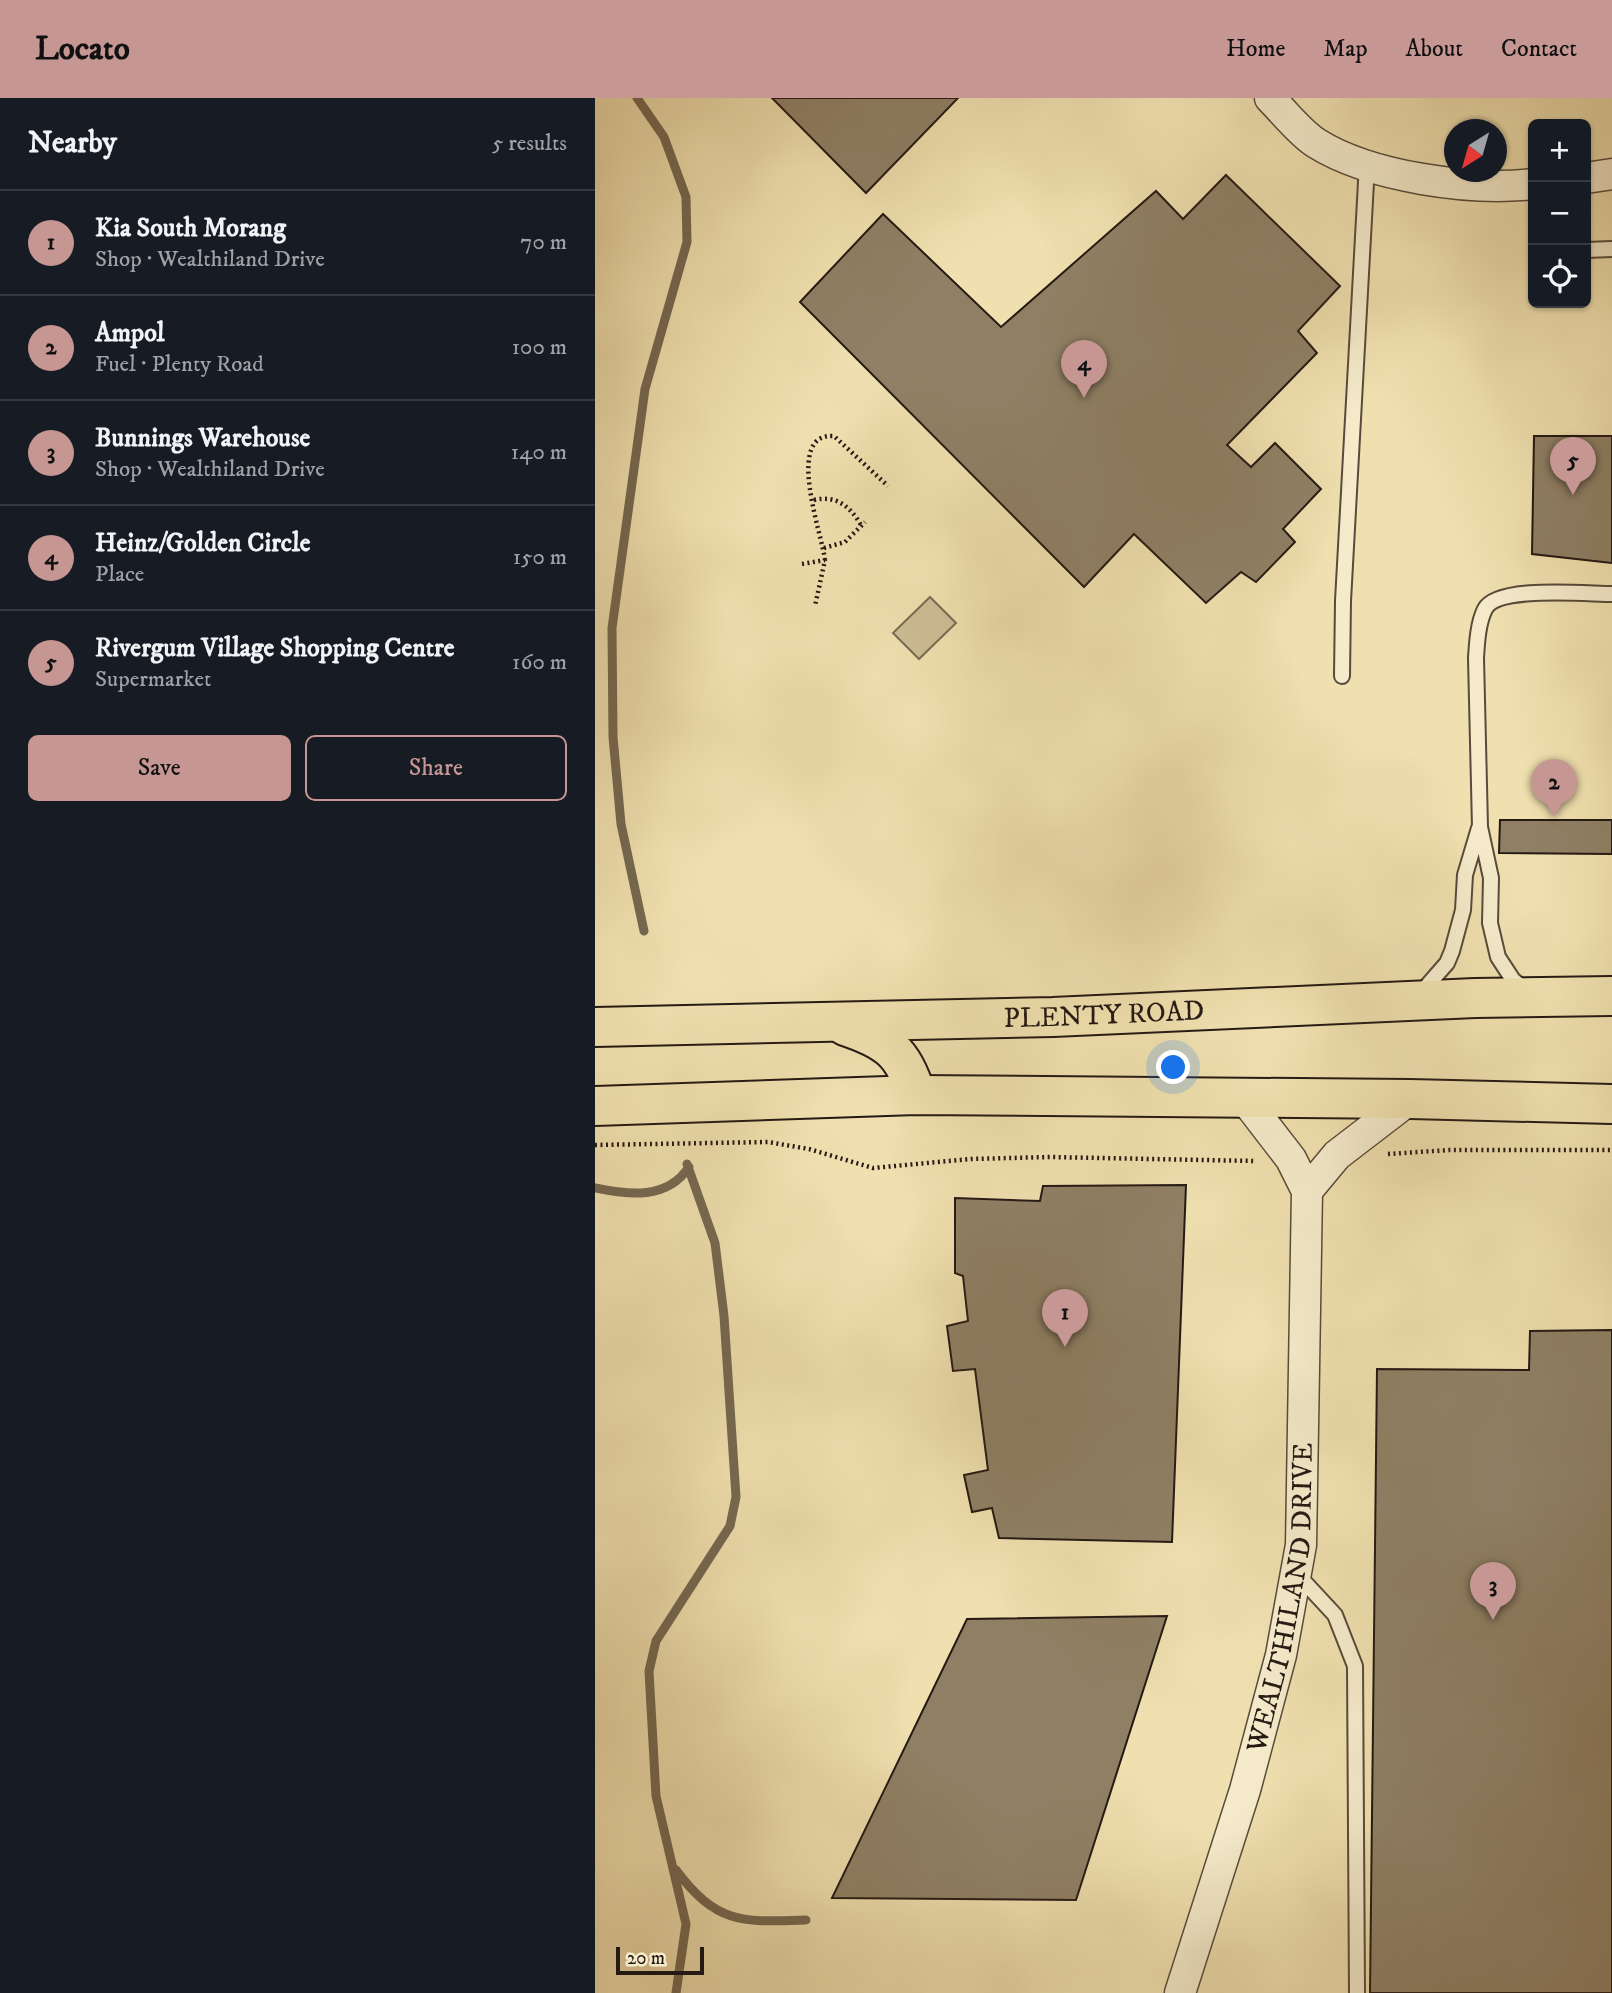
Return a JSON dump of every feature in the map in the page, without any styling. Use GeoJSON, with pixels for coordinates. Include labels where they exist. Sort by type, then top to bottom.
{"type":"FeatureCollection","features":[{"type":"Feature","properties":{"kind":"highway","name":"PLENTY ROAD"},"geometry":{"type":"LineString","coordinates":[[595,1027],[1053,1017],[1612,996]]}},
{"type":"Feature","properties":{"kind":"highway"},"geometry":{"type":"LineString","coordinates":[[834,1022],[875,1037],[891,1047],[907,1066],[916,1096]]}},
{"type":"Feature","properties":{"kind":"highway"},"geometry":{"type":"LineString","coordinates":[[595,1106],[916,1096],[1410,1099],[1612,1104]]}},
{"type":"Feature","properties":{"kind":"street"},"geometry":{"type":"LineString","coordinates":[[1270,98],[1315,142],[1394,176],[1511,186],[1528,184]]}},
{"type":"Feature","properties":{"kind":"street"},"geometry":{"type":"LineString","coordinates":[[1591,177],[1612,174]]}},
{"type":"Feature","properties":{"kind":"street","name":"WEALTHILAND DRIVE"},"geometry":{"type":"LineString","coordinates":[[1180,1993],[1245,1790],[1280,1655],[1301,1545],[1307,1191],[1291,1159],[1244,1098]]}},
{"type":"Feature","properties":{"kind":"street"},"geometry":{"type":"LineString","coordinates":[[1307,1191],[1337,1156],[1410,1099]]}},
{"type":"Feature","properties":{"kind":"lane"},"geometry":{"type":"LineString","coordinates":[[1342,676],[1343,601],[1367,164]]}},
{"type":"Feature","properties":{"kind":"lane"},"geometry":{"type":"LineString","coordinates":[[1591,250],[1612,249]]}},
{"type":"Feature","properties":{"kind":"lane"},"geometry":{"type":"LineString","coordinates":[[1538,998],[1513,980],[1498,957],[1490,923],[1492,878],[1480,827],[1476,658],[1485,608],[1493,600],[1512,594],[1612,594]]}},
{"type":"Feature","properties":{"kind":"lane"},"geometry":{"type":"LineString","coordinates":[[1413,1002],[1447,963],[1452,951],[1463,910],[1465,875],[1480,827]]}},
{"type":"Feature","properties":{"kind":"lane"},"geometry":{"type":"LineString","coordinates":[[1296,1573],[1335,1615],[1355,1666],[1357,1993]]}},
{"type":"Feature","properties":{"kind":"path"},"geometry":{"type":"LineString","coordinates":[[815,606],[825,560],[806,464],[808,451],[821,437],[834,436],[888,486]]}},
{"type":"Feature","properties":{"kind":"path"},"geometry":{"type":"LineString","coordinates":[[814,500],[828,497],[852,509],[863,523],[845,542],[824,548]]}},
{"type":"Feature","properties":{"kind":"path"},"geometry":{"type":"LineString","coordinates":[[802,564],[825,560]]}},
{"type":"Feature","properties":{"kind":"path"},"geometry":{"type":"LineString","coordinates":[[595,1145],[768,1142],[809,1149],[873,1168],[971,1159],[1051,1157],[1263,1161]]}},
{"type":"Feature","properties":{"kind":"path"},"geometry":{"type":"LineString","coordinates":[[1378,1157],[1400,1152],[1612,1150]]}},
{"type":"Feature","properties":{"kind":"shaded area"},"geometry":{"type":"Polygon","coordinates":[[[930,597],[956,623],[919,659],[893,633],[930,597]]]}},
{"type":"Feature","properties":{"kind":"building"},"geometry":{"type":"Polygon","coordinates":[[[772,98],[958,98],[866,193],[772,98]]]}},
{"type":"Feature","properties":{"kind":"building"},"geometry":{"type":"Polygon","coordinates":[[[1226,175],[1340,286],[1298,331],[1317,353],[1227,445],[1251,467],[1275,443],[1321,489],[1283,529],[1295,542],[1256,582],[1241,572],[1206,603],[1134,534],[1084,587],[800,302],[883,214],[1001,327],[1156,191],[1183,219],[1226,175]]]}},
{"type":"Feature","properties":{"kind":"building"},"geometry":{"type":"Polygon","coordinates":[[[1534,436],[1612,436],[1612,563],[1532,554],[1534,436]]]}},
{"type":"Feature","properties":{"kind":"building"},"geometry":{"type":"Polygon","coordinates":[[[1500,820],[1612,820],[1612,854],[1499,853],[1500,820]]]}},
{"type":"Feature","properties":{"kind":"building"},"geometry":{"type":"Polygon","coordinates":[[[1186,1185],[1172,1542],[999,1538],[992,1508],[972,1512],[964,1475],[988,1470],[975,1369],[953,1371],[947,1326],[968,1321],[963,1276],[955,1273],[955,1198],[1040,1201],[1043,1186],[1186,1185]]]}},
{"type":"Feature","properties":{"kind":"building"},"geometry":{"type":"Polygon","coordinates":[[[1612,1330],[1612,1993],[1370,1993],[1377,1369],[1529,1370],[1530,1331],[1612,1330]]]}},
{"type":"Feature","properties":{"kind":"building"},"geometry":{"type":"Polygon","coordinates":[[[1167,1616],[1076,1900],[832,1898],[967,1619],[1167,1616]]]}},
{"type":"Feature","properties":{"kind":"waterway"},"geometry":{"type":"LineString","coordinates":[[637,98],[664,137],[686,197],[687,242],[645,389],[612,628],[613,737],[621,824],[644,931]]}},
{"type":"Feature","properties":{"kind":"waterway"},"geometry":{"type":"LineString","coordinates":[[676,1993],[686,1924],[656,1796],[649,1671],[656,1641],[730,1526],[736,1497],[724,1316],[715,1243],[687,1164]]}},
{"type":"Feature","properties":{"kind":"waterway"},"geometry":{"type":"LineString","coordinates":[[595,1188],[634,1193],[659,1190],[680,1178],[689,1167]]}},
{"type":"Feature","properties":{"kind":"waterway"},"geometry":{"type":"LineString","coordinates":[[676,1870],[691,1888],[719,1911],[748,1920],[806,1920]]}},
{"type":"Feature","properties":{"kind":"place","name":"Heinz/Golden Circle"},"geometry":{"type":"Point","coordinates":[1084,398]}},
{"type":"Feature","properties":{"kind":"place","name":"Rivergum Village Shopping Centre"},"geometry":{"type":"Point","coordinates":[1573,495]}},
{"type":"Feature","properties":{"kind":"place","name":"Ampol"},"geometry":{"type":"Point","coordinates":[1554,817]}},
{"type":"Feature","properties":{"kind":"place","name":"Kia South Morang"},"geometry":{"type":"Point","coordinates":[1065,1347]}},
{"type":"Feature","properties":{"kind":"place","name":"Bunnings Warehouse"},"geometry":{"type":"Point","coordinates":[1493,1620]}}]}
